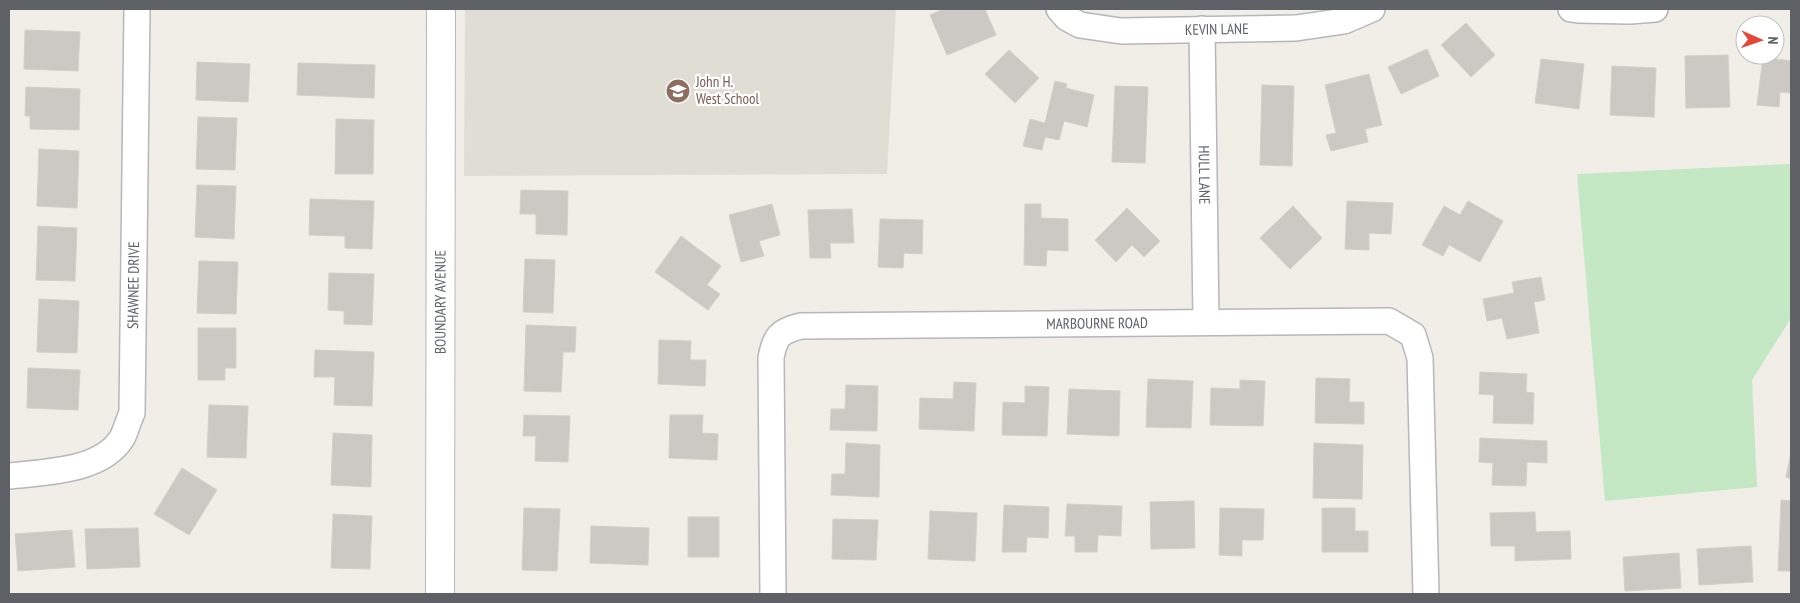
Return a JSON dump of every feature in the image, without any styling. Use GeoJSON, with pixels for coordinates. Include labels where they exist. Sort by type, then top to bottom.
{"type":"FeatureCollection","features":[{"type":"Feature","properties":{"kind":"main road","name":"BOUNDARY AVENUE"},"geometry":{"type":"LineString","coordinates":[[440,594],[441,9]]}},
{"type":"Feature","properties":{"kind":"street","name":"SHAWNEE DRIVE"},"geometry":{"type":"LineString","coordinates":[[9,476],[68,469],[104,457],[121,439],[132,413],[137,9]]}},
{"type":"Feature","properties":{"kind":"street","name":"KEVIN LANE"},"geometry":{"type":"LineString","coordinates":[[1060,10],[1067,18],[1080,25],[1113,30],[1296,28],[1344,21],[1372,9]]}},
{"type":"Feature","properties":{"kind":"street"},"geometry":{"type":"LineString","coordinates":[[1571,9],[1630,11],[1655,9]]}},
{"type":"Feature","properties":{"kind":"street","name":"HULL LANE"},"geometry":{"type":"LineString","coordinates":[[1202,29],[1206,321]]}},
{"type":"Feature","properties":{"kind":"street","name":"MARBOURNE ROAD"},"geometry":{"type":"LineString","coordinates":[[773,594],[771,358],[773,345],[779,334],[801,326],[1206,321],[1389,321],[1413,335],[1420,358],[1426,594]]}},
{"type":"Feature","properties":{"kind":"shaded area","name":"John H. West School"},"geometry":{"type":"Polygon","coordinates":[[[465,9],[896,9],[887,174],[464,176],[465,9]]]}},
{"type":"Feature","properties":{"kind":"green space"},"geometry":{"type":"Polygon","coordinates":[[[1791,164],[1791,318],[1752,380],[1757,487],[1605,501],[1577,174],[1791,164]]]}},
{"type":"Feature","properties":{"kind":"building"},"geometry":{"type":"Polygon","coordinates":[[[944,9],[985,9],[996,35],[947,55],[930,15],[944,9]]]}},
{"type":"Feature","properties":{"kind":"building"},"geometry":{"type":"Polygon","coordinates":[[[1466,23],[1495,55],[1471,77],[1441,45],[1466,23]]]}},
{"type":"Feature","properties":{"kind":"building"},"geometry":{"type":"Polygon","coordinates":[[[25,30],[80,32],[78,71],[24,69],[25,30]]]}},
{"type":"Feature","properties":{"kind":"building"},"geometry":{"type":"Polygon","coordinates":[[[1427,49],[1439,76],[1401,94],[1388,67],[1427,49]]]}},
{"type":"Feature","properties":{"kind":"building"},"geometry":{"type":"Polygon","coordinates":[[[1009,50],[1039,78],[1015,103],[985,74],[1009,50]]]}},
{"type":"Feature","properties":{"kind":"building"},"geometry":{"type":"Polygon","coordinates":[[[1728,55],[1730,107],[1686,108],[1685,56],[1728,55]]]}},
{"type":"Feature","properties":{"kind":"building"},"geometry":{"type":"Polygon","coordinates":[[[1541,59],[1584,64],[1579,109],[1535,103],[1541,59]]]}},
{"type":"Feature","properties":{"kind":"building"},"geometry":{"type":"Polygon","coordinates":[[[1785,60],[1791,61],[1791,93],[1780,92],[1779,107],[1757,105],[1762,65],[1785,65],[1785,60]]]}},
{"type":"Feature","properties":{"kind":"building"},"geometry":{"type":"Polygon","coordinates":[[[197,62],[250,64],[248,102],[196,100],[197,62]]]}},
{"type":"Feature","properties":{"kind":"building"},"geometry":{"type":"Polygon","coordinates":[[[298,63],[375,65],[374,98],[297,95],[298,63]]]}},
{"type":"Feature","properties":{"kind":"building"},"geometry":{"type":"Polygon","coordinates":[[[1612,66],[1656,68],[1654,117],[1610,115],[1612,66]]]}},
{"type":"Feature","properties":{"kind":"building"},"geometry":{"type":"Polygon","coordinates":[[[1369,74],[1382,125],[1365,129],[1368,142],[1331,151],[1326,135],[1336,133],[1325,85],[1369,74]]]}},
{"type":"Feature","properties":{"kind":"building"},"geometry":{"type":"Polygon","coordinates":[[[1055,81],[1067,84],[1066,88],[1094,95],[1087,127],[1064,121],[1059,140],[1045,137],[1042,150],[1023,146],[1030,119],[1045,123],[1055,81]]]}},
{"type":"Feature","properties":{"kind":"building"},"geometry":{"type":"Polygon","coordinates":[[[1262,85],[1294,86],[1292,166],[1260,165],[1262,85]]]}},
{"type":"Feature","properties":{"kind":"building"},"geometry":{"type":"Polygon","coordinates":[[[1115,86],[1148,87],[1145,163],[1112,162],[1115,86]]]}},
{"type":"Feature","properties":{"kind":"building"},"geometry":{"type":"Polygon","coordinates":[[[26,87],[80,89],[79,130],[30,129],[30,116],[25,116],[26,87]]]}},
{"type":"Feature","properties":{"kind":"building"},"geometry":{"type":"Polygon","coordinates":[[[198,117],[237,118],[235,170],[196,169],[198,117]]]}},
{"type":"Feature","properties":{"kind":"building"},"geometry":{"type":"Polygon","coordinates":[[[336,119],[374,120],[373,174],[335,174],[336,119]]]}},
{"type":"Feature","properties":{"kind":"building"},"geometry":{"type":"Polygon","coordinates":[[[39,149],[79,151],[77,208],[37,206],[39,149]]]}},
{"type":"Feature","properties":{"kind":"building"},"geometry":{"type":"Polygon","coordinates":[[[197,185],[236,186],[234,239],[195,237],[197,185]]]}},
{"type":"Feature","properties":{"kind":"building"},"geometry":{"type":"Polygon","coordinates":[[[521,190],[568,191],[567,235],[536,234],[536,214],[520,214],[521,190]]]}},
{"type":"Feature","properties":{"kind":"building"},"geometry":{"type":"Polygon","coordinates":[[[310,199],[374,201],[372,249],[345,248],[345,236],[309,235],[310,199]]]}},
{"type":"Feature","properties":{"kind":"building"},"geometry":{"type":"Polygon","coordinates":[[[1347,201],[1393,203],[1391,234],[1369,233],[1369,250],[1345,249],[1347,201]]]}},
{"type":"Feature","properties":{"kind":"building"},"geometry":{"type":"Polygon","coordinates":[[[1468,201],[1503,221],[1480,262],[1449,245],[1443,256],[1422,245],[1444,206],[1460,215],[1468,201]]]}},
{"type":"Feature","properties":{"kind":"building"},"geometry":{"type":"Polygon","coordinates":[[[772,204],[780,235],[759,241],[764,256],[741,262],[729,215],[772,204]]]}},
{"type":"Feature","properties":{"kind":"building"},"geometry":{"type":"Polygon","coordinates":[[[1025,204],[1041,204],[1041,218],[1068,219],[1068,251],[1047,250],[1046,266],[1024,265],[1025,204]]]}},
{"type":"Feature","properties":{"kind":"building"},"geometry":{"type":"Polygon","coordinates":[[[1293,206],[1322,238],[1290,269],[1260,238],[1293,206]]]}},
{"type":"Feature","properties":{"kind":"building"},"geometry":{"type":"Polygon","coordinates":[[[1127,208],[1160,241],[1144,257],[1132,245],[1116,262],[1095,240],[1127,208]]]}},
{"type":"Feature","properties":{"kind":"building"},"geometry":{"type":"Polygon","coordinates":[[[852,209],[854,243],[830,243],[831,258],[810,258],[808,210],[852,209]]]}},
{"type":"Feature","properties":{"kind":"building"},"geometry":{"type":"Polygon","coordinates":[[[880,219],[923,220],[922,254],[904,253],[903,268],[878,267],[880,219]]]}},
{"type":"Feature","properties":{"kind":"building"},"geometry":{"type":"Polygon","coordinates":[[[38,226],[77,228],[75,281],[36,280],[38,226]]]}},
{"type":"Feature","properties":{"kind":"building"},"geometry":{"type":"Polygon","coordinates":[[[681,236],[721,266],[707,285],[720,294],[708,310],[655,272],[681,236]]]}},
{"type":"Feature","properties":{"kind":"building"},"geometry":{"type":"Polygon","coordinates":[[[525,259],[555,260],[553,313],[523,312],[525,259]]]}},
{"type":"Feature","properties":{"kind":"building"},"geometry":{"type":"Polygon","coordinates":[[[199,261],[238,262],[236,314],[197,313],[199,261]]]}},
{"type":"Feature","properties":{"kind":"building"},"geometry":{"type":"Polygon","coordinates":[[[329,273],[374,274],[372,325],[344,324],[344,311],[328,310],[329,273]]]}},
{"type":"Feature","properties":{"kind":"building"},"geometry":{"type":"Polygon","coordinates":[[[1541,277],[1545,300],[1534,302],[1539,333],[1507,339],[1502,318],[1487,321],[1483,299],[1514,293],[1512,282],[1541,277]]]}},
{"type":"Feature","properties":{"kind":"building"},"geometry":{"type":"Polygon","coordinates":[[[39,299],[79,301],[77,353],[37,352],[39,299]]]}},
{"type":"Feature","properties":{"kind":"building"},"geometry":{"type":"Polygon","coordinates":[[[526,325],[576,327],[575,352],[563,352],[561,392],[524,391],[526,325]]]}},
{"type":"Feature","properties":{"kind":"building"},"geometry":{"type":"Polygon","coordinates":[[[198,328],[236,328],[236,368],[225,368],[225,380],[198,380],[198,328]]]}},
{"type":"Feature","properties":{"kind":"building"},"geometry":{"type":"Polygon","coordinates":[[[659,340],[691,341],[690,360],[706,360],[705,386],[658,384],[659,340]]]}},
{"type":"Feature","properties":{"kind":"building"},"geometry":{"type":"Polygon","coordinates":[[[315,350],[374,352],[372,406],[334,405],[335,377],[314,377],[315,350]]]}},
{"type":"Feature","properties":{"kind":"building"},"geometry":{"type":"Polygon","coordinates":[[[28,368],[80,370],[78,410],[27,408],[28,368]]]}},
{"type":"Feature","properties":{"kind":"building"},"geometry":{"type":"Polygon","coordinates":[[[1480,372],[1527,374],[1526,392],[1534,393],[1533,424],[1493,423],[1494,395],[1479,394],[1480,372]]]}},
{"type":"Feature","properties":{"kind":"building"},"geometry":{"type":"Polygon","coordinates":[[[1316,378],[1350,379],[1349,402],[1364,402],[1364,424],[1315,423],[1316,378]]]}},
{"type":"Feature","properties":{"kind":"building"},"geometry":{"type":"Polygon","coordinates":[[[1148,379],[1193,381],[1191,428],[1146,427],[1148,379]]]}},
{"type":"Feature","properties":{"kind":"building"},"geometry":{"type":"Polygon","coordinates":[[[1240,380],[1265,381],[1263,426],[1210,425],[1211,388],[1240,389],[1240,380]]]}},
{"type":"Feature","properties":{"kind":"building"},"geometry":{"type":"Polygon","coordinates":[[[954,382],[976,383],[974,431],[919,429],[920,398],[953,399],[954,382]]]}},
{"type":"Feature","properties":{"kind":"building"},"geometry":{"type":"Polygon","coordinates":[[[846,385],[878,386],[877,431],[830,430],[831,409],[845,409],[846,385]]]}},
{"type":"Feature","properties":{"kind":"building"},"geometry":{"type":"Polygon","coordinates":[[[1025,386],[1049,387],[1047,436],[1002,435],[1003,402],[1025,403],[1025,386]]]}},
{"type":"Feature","properties":{"kind":"building"},"geometry":{"type":"Polygon","coordinates":[[[1069,389],[1120,391],[1119,436],[1067,434],[1069,389]]]}},
{"type":"Feature","properties":{"kind":"building"},"geometry":{"type":"Polygon","coordinates":[[[209,405],[248,406],[246,458],[207,457],[209,405]]]}},
{"type":"Feature","properties":{"kind":"building"},"geometry":{"type":"Polygon","coordinates":[[[524,415],[570,416],[568,462],[535,461],[536,436],[523,436],[524,415]]]}},
{"type":"Feature","properties":{"kind":"building"},"geometry":{"type":"Polygon","coordinates":[[[670,415],[703,415],[702,433],[718,434],[717,460],[669,458],[670,415]]]}},
{"type":"Feature","properties":{"kind":"building"},"geometry":{"type":"Polygon","coordinates":[[[333,433],[372,435],[371,487],[331,485],[333,433]]]}},
{"type":"Feature","properties":{"kind":"building"},"geometry":{"type":"Polygon","coordinates":[[[1480,438],[1547,441],[1547,463],[1527,462],[1526,486],[1492,485],[1493,463],[1479,462],[1480,438]]]}},
{"type":"Feature","properties":{"kind":"building"},"geometry":{"type":"Polygon","coordinates":[[[846,443],[880,445],[879,497],[831,495],[832,474],[845,474],[846,443]]]}},
{"type":"Feature","properties":{"kind":"building"},"geometry":{"type":"Polygon","coordinates":[[[1314,443],[1363,445],[1362,499],[1313,498],[1314,443]]]}},
{"type":"Feature","properties":{"kind":"building"},"geometry":{"type":"Polygon","coordinates":[[[1791,452],[1791,479],[1786,477],[1791,452]]]}},
{"type":"Feature","properties":{"kind":"building"},"geometry":{"type":"Polygon","coordinates":[[[182,468],[217,490],[189,535],[154,514],[182,468]]]}},
{"type":"Feature","properties":{"kind":"building"},"geometry":{"type":"Polygon","coordinates":[[[1781,500],[1791,501],[1791,571],[1778,571],[1781,500]]]}},
{"type":"Feature","properties":{"kind":"building"},"geometry":{"type":"Polygon","coordinates":[[[1194,501],[1195,548],[1151,549],[1150,502],[1194,501]]]}},
{"type":"Feature","properties":{"kind":"building"},"geometry":{"type":"Polygon","coordinates":[[[1067,504],[1122,506],[1121,536],[1098,535],[1097,552],[1075,552],[1075,536],[1065,536],[1067,504]]]}},
{"type":"Feature","properties":{"kind":"building"},"geometry":{"type":"Polygon","coordinates":[[[1004,505],[1049,507],[1048,538],[1027,537],[1026,552],[1002,552],[1004,505]]]}},
{"type":"Feature","properties":{"kind":"building"},"geometry":{"type":"Polygon","coordinates":[[[524,508],[560,509],[557,571],[522,570],[524,508]]]}},
{"type":"Feature","properties":{"kind":"building"},"geometry":{"type":"Polygon","coordinates":[[[1220,508],[1264,509],[1263,540],[1242,540],[1242,556],[1219,555],[1220,508]]]}},
{"type":"Feature","properties":{"kind":"building"},"geometry":{"type":"Polygon","coordinates":[[[1322,508],[1355,508],[1355,531],[1368,531],[1368,552],[1322,552],[1322,508]]]}},
{"type":"Feature","properties":{"kind":"building"},"geometry":{"type":"Polygon","coordinates":[[[930,511],[977,513],[975,561],[928,559],[930,511]]]}},
{"type":"Feature","properties":{"kind":"building"},"geometry":{"type":"Polygon","coordinates":[[[1535,512],[1536,532],[1570,531],[1571,559],[1515,561],[1515,546],[1491,546],[1490,513],[1535,512]]]}},
{"type":"Feature","properties":{"kind":"building"},"geometry":{"type":"Polygon","coordinates":[[[333,514],[372,516],[370,569],[331,568],[333,514]]]}},
{"type":"Feature","properties":{"kind":"building"},"geometry":{"type":"Polygon","coordinates":[[[688,517],[719,517],[719,557],[688,557],[688,517]]]}},
{"type":"Feature","properties":{"kind":"building"},"geometry":{"type":"Polygon","coordinates":[[[833,519],[878,520],[876,560],[832,559],[833,519]]]}},
{"type":"Feature","properties":{"kind":"building"},"geometry":{"type":"Polygon","coordinates":[[[591,526],[649,528],[648,565],[590,563],[591,526]]]}},
{"type":"Feature","properties":{"kind":"building"},"geometry":{"type":"Polygon","coordinates":[[[138,528],[140,567],[87,569],[85,529],[138,528]]]}},
{"type":"Feature","properties":{"kind":"building"},"geometry":{"type":"Polygon","coordinates":[[[72,530],[75,567],[18,571],[15,534],[72,530]]]}},
{"type":"Feature","properties":{"kind":"building"},"geometry":{"type":"Polygon","coordinates":[[[1751,546],[1753,582],[1699,585],[1697,549],[1751,546]]]}},
{"type":"Feature","properties":{"kind":"building"},"geometry":{"type":"Polygon","coordinates":[[[1679,553],[1681,588],[1625,591],[1623,557],[1679,553]]]}},
{"type":"Feature","properties":{"kind":"place","name":"John H. West School"},"geometry":{"type":"Point","coordinates":[678,91]}}]}
